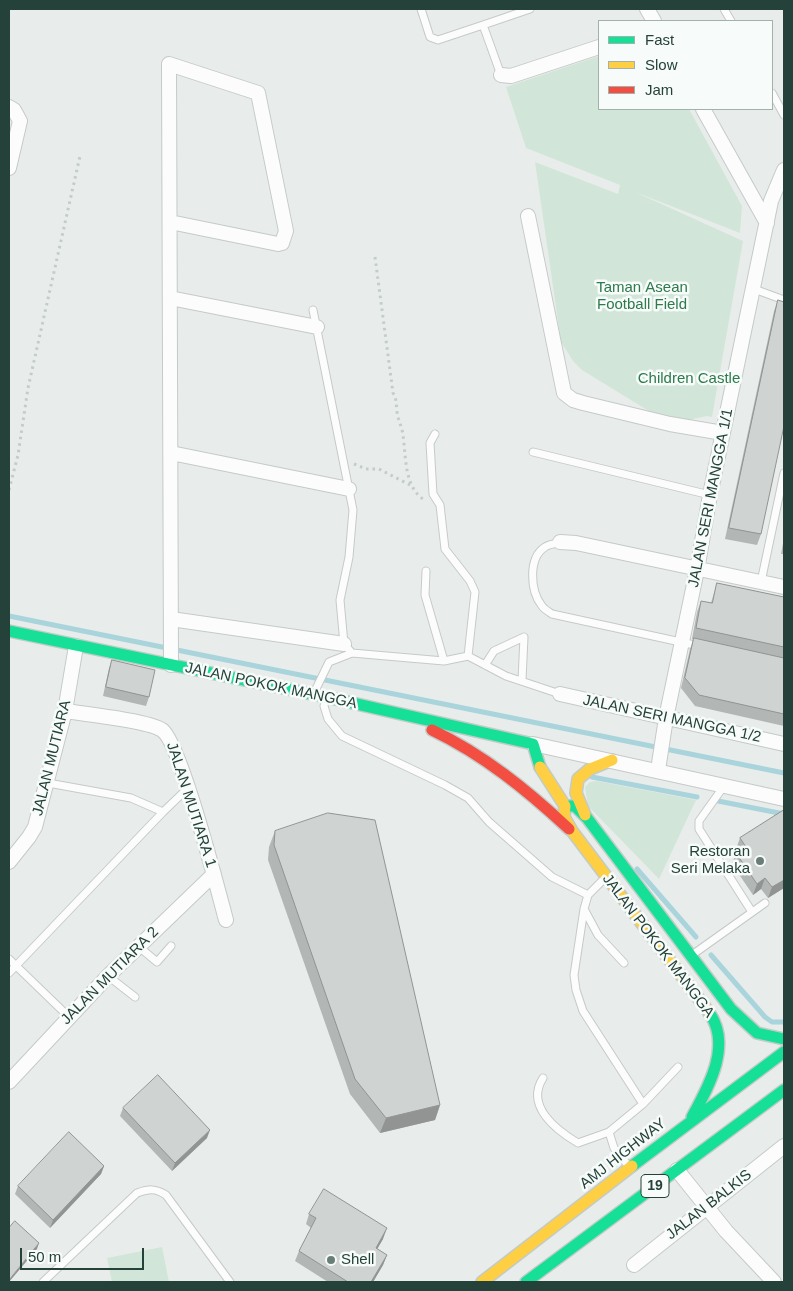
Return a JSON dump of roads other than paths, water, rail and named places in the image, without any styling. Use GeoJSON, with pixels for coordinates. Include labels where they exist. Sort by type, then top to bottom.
{"type":"FeatureCollection","features":[{"type":"Feature","properties":{"kind":"main road","name":"JALAN POKOK MANGGA"},"geometry":{"type":"LineString","coordinates":[[9,631],[76,646],[171,653],[315,690],[326,697],[533,744],[541,771],[565,806],[564,816],[572,831],[713,1016],[718,1026],[718,1054],[713,1073],[690,1120]]}},
{"type":"Feature","properties":{"kind":"main road"},"geometry":{"type":"LineString","coordinates":[[388,712],[456,740],[495,764],[572,831]]}},
{"type":"Feature","properties":{"kind":"main road"},"geometry":{"type":"LineString","coordinates":[[587,818],[577,799],[574,788],[577,780],[594,767],[612,760]]}},
{"type":"Feature","properties":{"kind":"main road","name":"JALAN POKOK MANGGA"},"geometry":{"type":"LineString","coordinates":[[565,806],[575,806],[587,818],[690,957],[744,1022],[757,1033],[784,1039]]}},
{"type":"Feature","properties":{"kind":"main road","name":"AMJ HIGHWAY"},"geometry":{"type":"LineString","coordinates":[[482,1282],[690,1120],[784,1052]]}},
{"type":"Feature","properties":{"kind":"main road","name":"19"},"geometry":{"type":"LineString","coordinates":[[526,1282],[784,1090]]}},
{"type":"Feature","properties":{"kind":"street"},"geometry":{"type":"LineString","coordinates":[[647,9],[653,20]]}},
{"type":"Feature","properties":{"kind":"street"},"geometry":{"type":"LineString","coordinates":[[501,75],[511,76],[598,47]]}},
{"type":"Feature","properties":{"kind":"street"},"geometry":{"type":"LineString","coordinates":[[170,222],[278,244],[282,243],[286,231],[258,93],[169,64],[171,653]]}},
{"type":"Feature","properties":{"kind":"street"},"geometry":{"type":"LineString","coordinates":[[9,107],[14,110],[20,120],[9,168]]}},
{"type":"Feature","properties":{"kind":"street"},"geometry":{"type":"LineString","coordinates":[[704,110],[767,223]]}},
{"type":"Feature","properties":{"kind":"street","name":"JALAN SERI MANGGA 1/1"},"geometry":{"type":"LineString","coordinates":[[659,764],[666,718],[697,570],[710,495],[771,201],[784,170]]}},
{"type":"Feature","properties":{"kind":"street"},"geometry":{"type":"LineString","coordinates":[[528,216],[564,393],[572,400],[583,403],[670,424],[723,433]]}},
{"type":"Feature","properties":{"kind":"street"},"geometry":{"type":"LineString","coordinates":[[170,298],[317,327]]}},
{"type":"Feature","properties":{"kind":"street"},"geometry":{"type":"LineString","coordinates":[[171,453],[349,490]]}},
{"type":"Feature","properties":{"kind":"street"},"geometry":{"type":"LineString","coordinates":[[560,542],[576,543],[784,587]]}},
{"type":"Feature","properties":{"kind":"street"},"geometry":{"type":"LineString","coordinates":[[172,619],[348,648]]}},
{"type":"Feature","properties":{"kind":"street","name":"JALAN MUTIARA"},"geometry":{"type":"LineString","coordinates":[[9,862],[26,842],[35,827],[66,711],[76,646]]}},
{"type":"Feature","properties":{"kind":"street","name":"JALAN SERI MANGGA 1/2"},"geometry":{"type":"LineString","coordinates":[[560,694],[784,744]]}},
{"type":"Feature","properties":{"kind":"street","name":"JALAN MUTIARA 1"},"geometry":{"type":"LineString","coordinates":[[66,711],[156,726],[164,730],[175,747],[226,920]]}},
{"type":"Feature","properties":{"kind":"street","name":"JALAN POKOK MANGGA"},"geometry":{"type":"LineString","coordinates":[[533,744],[612,760],[659,764],[724,786],[784,799]]}},
{"type":"Feature","properties":{"kind":"street","name":"JALAN MUTIARA 2"},"geometry":{"type":"LineString","coordinates":[[9,1082],[108,976],[214,874]]}},
{"type":"Feature","properties":{"kind":"street","name":"JALAN BALKIS"},"geometry":{"type":"LineString","coordinates":[[634,1265],[784,1146]]}},
{"type":"Feature","properties":{"kind":"street"},"geometry":{"type":"LineString","coordinates":[[677,1170],[726,1231],[774,1282]]}},
{"type":"Feature","properties":{"kind":"lane"},"geometry":{"type":"LineString","coordinates":[[421,9],[430,38],[438,40],[530,9]]}},
{"type":"Feature","properties":{"kind":"lane"},"geometry":{"type":"LineString","coordinates":[[724,9],[730,20]]}},
{"type":"Feature","properties":{"kind":"lane"},"geometry":{"type":"LineString","coordinates":[[483,25],[501,75]]}},
{"type":"Feature","properties":{"kind":"lane"},"geometry":{"type":"LineString","coordinates":[[773,95],[784,115]]}},
{"type":"Feature","properties":{"kind":"lane"},"geometry":{"type":"LineString","coordinates":[[754,289],[784,300]]}},
{"type":"Feature","properties":{"kind":"lane"},"geometry":{"type":"LineString","coordinates":[[313,310],[343,458],[353,519],[349,557],[340,600],[348,648]]}},
{"type":"Feature","properties":{"kind":"lane"},"geometry":{"type":"LineString","coordinates":[[435,434],[430,443],[432,486],[433,494],[440,505],[445,549],[470,581],[475,592],[468,656]]}},
{"type":"Feature","properties":{"kind":"lane"},"geometry":{"type":"LineString","coordinates":[[532,452],[710,495]]}},
{"type":"Feature","properties":{"kind":"lane"},"geometry":{"type":"LineString","coordinates":[[761,582],[784,473]]}},
{"type":"Feature","properties":{"kind":"lane"},"geometry":{"type":"LineString","coordinates":[[560,542],[546,546],[535,558],[533,570],[536,592],[542,606],[552,614],[710,648]]}},
{"type":"Feature","properties":{"kind":"lane"},"geometry":{"type":"LineString","coordinates":[[426,571],[425,595],[444,661]]}},
{"type":"Feature","properties":{"kind":"lane"},"geometry":{"type":"LineString","coordinates":[[485,665],[494,651],[524,637],[522,680]]}},
{"type":"Feature","properties":{"kind":"lane"},"geometry":{"type":"LineString","coordinates":[[315,690],[329,662],[348,648],[444,661],[468,656],[506,676],[560,694]]}},
{"type":"Feature","properties":{"kind":"lane"},"geometry":{"type":"LineString","coordinates":[[326,697],[324,706],[328,719],[342,736],[445,784],[468,798],[489,822],[534,863],[552,877],[588,895]]}},
{"type":"Feature","properties":{"kind":"lane"},"geometry":{"type":"LineString","coordinates":[[48,783],[131,798],[163,812]]}},
{"type":"Feature","properties":{"kind":"lane"},"geometry":{"type":"LineString","coordinates":[[724,786],[699,821],[699,829],[752,912]]}},
{"type":"Feature","properties":{"kind":"lane"},"geometry":{"type":"LineString","coordinates":[[9,973],[188,788]]}},
{"type":"Feature","properties":{"kind":"lane"},"geometry":{"type":"LineString","coordinates":[[606,876],[588,895],[584,909],[574,975],[576,990],[583,1011],[643,1104]]}},
{"type":"Feature","properties":{"kind":"lane"},"geometry":{"type":"LineString","coordinates":[[690,957],[764,903]]}},
{"type":"Feature","properties":{"kind":"lane"},"geometry":{"type":"LineString","coordinates":[[584,909],[598,935],[624,963]]}},
{"type":"Feature","properties":{"kind":"lane"},"geometry":{"type":"LineString","coordinates":[[138,946],[157,962],[171,946]]}},
{"type":"Feature","properties":{"kind":"lane"},"geometry":{"type":"LineString","coordinates":[[9,959],[69,1017]]}},
{"type":"Feature","properties":{"kind":"lane"},"geometry":{"type":"LineString","coordinates":[[108,976],[135,997]]}},
{"type":"Feature","properties":{"kind":"lane"},"geometry":{"type":"LineString","coordinates":[[544,1078],[537,1093],[539,1109],[563,1134],[578,1143],[609,1132],[643,1104],[678,1066]]}},
{"type":"Feature","properties":{"kind":"lane"},"geometry":{"type":"LineString","coordinates":[[609,1132],[614,1148],[630,1168]]}},
{"type":"Feature","properties":{"kind":"lane"},"geometry":{"type":"LineString","coordinates":[[43,1282],[137,1193],[148,1189],[157,1190],[166,1195],[230,1282]]}},
{"type":"Feature","properties":{"kind":"waterway"},"geometry":{"type":"LineString","coordinates":[[9,616],[784,773]]}},
{"type":"Feature","properties":{"kind":"waterway"},"geometry":{"type":"LineString","coordinates":[[592,777],[697,797]]}},
{"type":"Feature","properties":{"kind":"waterway"},"geometry":{"type":"LineString","coordinates":[[718,801],[784,814]]}},
{"type":"Feature","properties":{"kind":"waterway"},"geometry":{"type":"LineString","coordinates":[[637,869],[696,937]]}},
{"type":"Feature","properties":{"kind":"waterway"},"geometry":{"type":"LineString","coordinates":[[711,955],[765,1017],[772,1022],[784,1022]]}},
{"type":"Feature","properties":{"kind":"place","name":"Restoran Seri Melaka"},"geometry":{"type":"Point","coordinates":[760,861]}},
{"type":"Feature","properties":{"kind":"place","name":"Shell"},"geometry":{"type":"Point","coordinates":[331,1260]}},
{"type":"Feature","properties":{"kind":"park label","name":"Taman Asean Football Field"},"geometry":{"type":"Point","coordinates":[642,296]}},
{"type":"Feature","properties":{"kind":"park label","name":"Children Castle"},"geometry":{"type":"Point","coordinates":[689,379]}}]}
